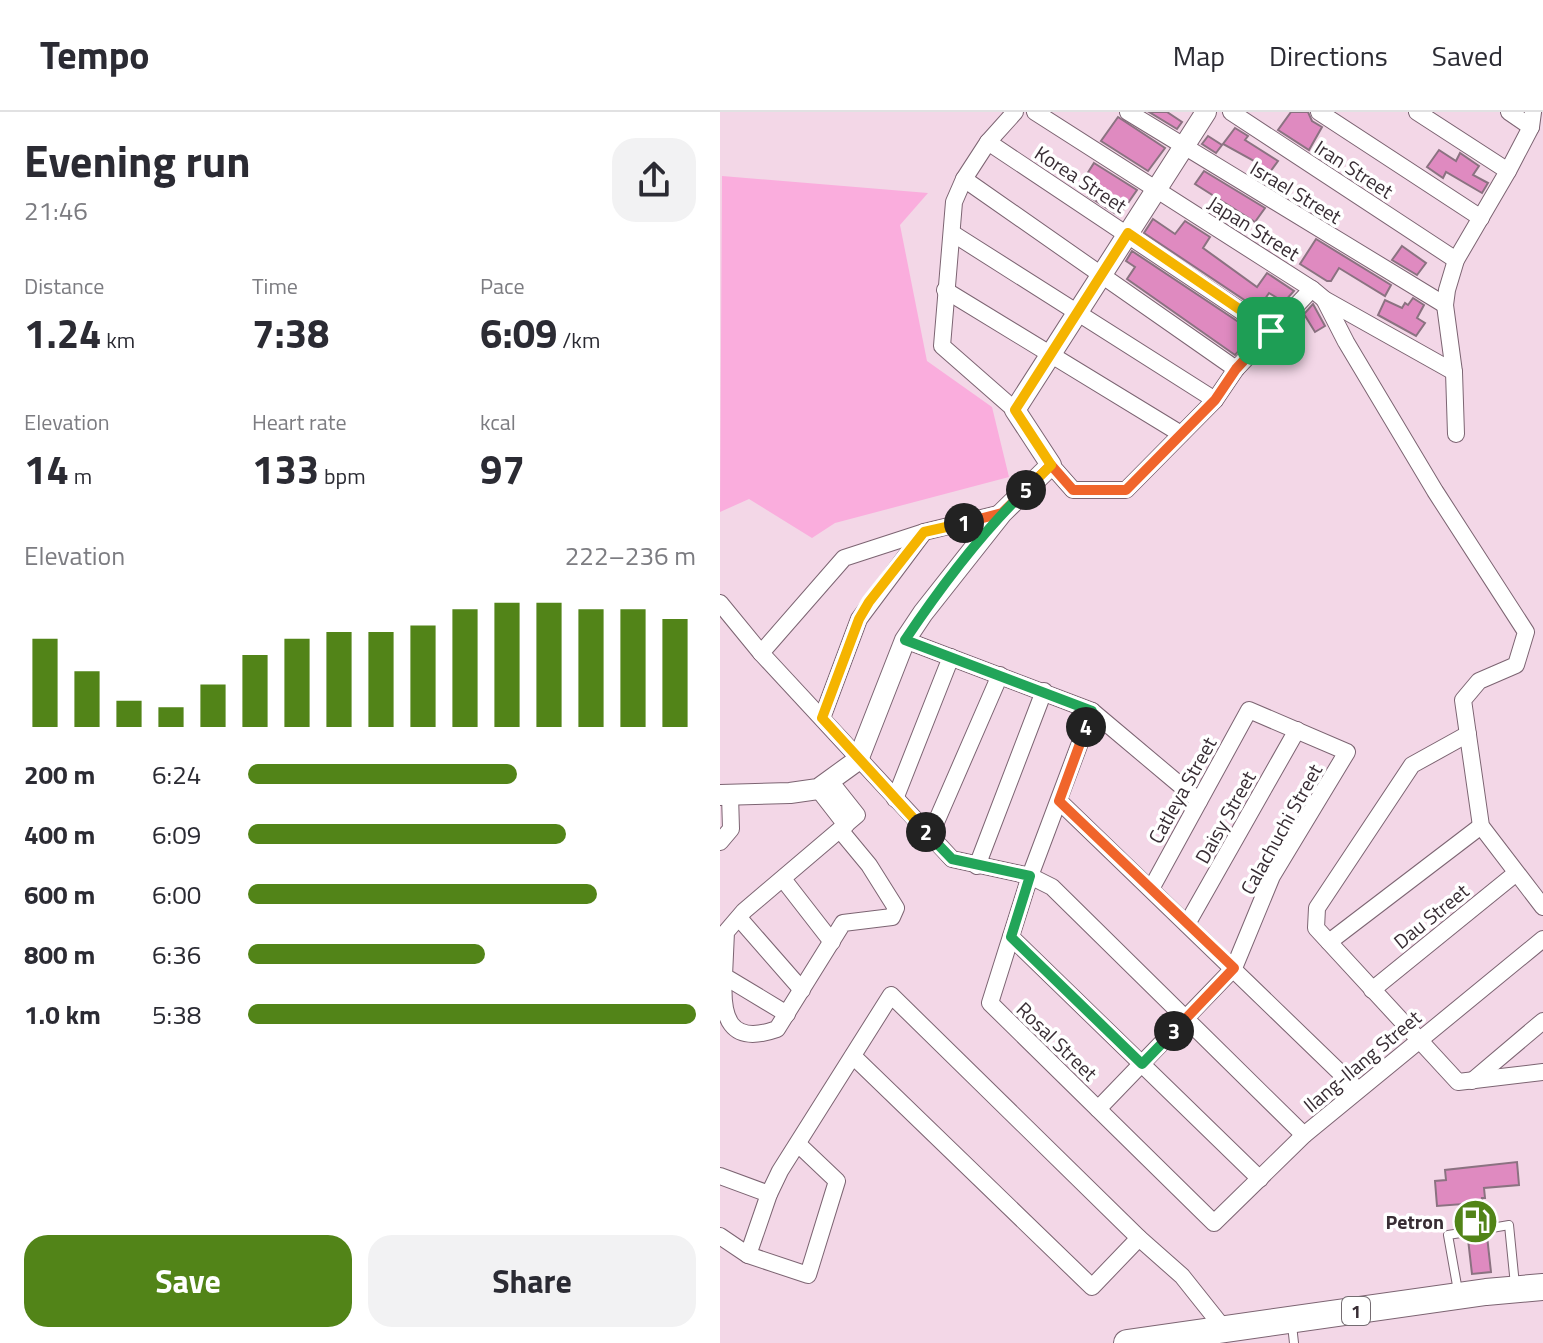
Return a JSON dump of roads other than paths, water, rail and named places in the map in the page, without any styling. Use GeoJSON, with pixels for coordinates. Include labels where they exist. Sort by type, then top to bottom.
{"type":"FeatureCollection","features":[{"type":"Feature","properties":{"kind":"main road","name":"1"},"geometry":{"type":"LineString","coordinates":[[1127,1343],[1225,1330],[1292,1332],[1458,1296],[1543,1287]]}},
{"type":"Feature","properties":{"kind":"street"},"geometry":{"type":"LineString","coordinates":[[1015,112],[988,142],[964,179],[954,202],[942,346],[1015,410],[1051,465],[1073,490],[1126,490],[1215,400],[1236,369],[1271,331],[1318,294],[1435,491],[1526,632],[1516,665],[1479,681],[1463,700],[1481,826],[1543,907]]}},
{"type":"Feature","properties":{"kind":"street","name":"Japan Street"},"geometry":{"type":"LineString","coordinates":[[1035,112],[1318,294],[1454,372]]}},
{"type":"Feature","properties":{"kind":"street","name":"Israel Street"},"geometry":{"type":"LineString","coordinates":[[1128,112],[1445,305]]}},
{"type":"Feature","properties":{"kind":"street"},"geometry":{"type":"LineString","coordinates":[[1015,410],[1206,112]]}},
{"type":"Feature","properties":{"kind":"street","name":"Iran Street"},"geometry":{"type":"LineString","coordinates":[[1231,112],[1456,260]]}},
{"type":"Feature","properties":{"kind":"street"},"geometry":{"type":"LineString","coordinates":[[1319,112],[1481,218]]}},
{"type":"Feature","properties":{"kind":"street"},"geometry":{"type":"LineString","coordinates":[[1417,112],[1508,171]]}},
{"type":"Feature","properties":{"kind":"street"},"geometry":{"type":"LineString","coordinates":[[1456,434],[1454,372],[1445,305],[1456,260],[1508,171],[1532,119],[1509,112]]}},
{"type":"Feature","properties":{"kind":"street","name":"Korea Street"},"geometry":{"type":"LineString","coordinates":[[988,142],[1271,331]]}},
{"type":"Feature","properties":{"kind":"street"},"geometry":{"type":"LineString","coordinates":[[964,179],[1236,369]]}},
{"type":"Feature","properties":{"kind":"street"},"geometry":{"type":"LineString","coordinates":[[952,233],[1215,400]]}},
{"type":"Feature","properties":{"kind":"street"},"geometry":{"type":"LineString","coordinates":[[945,290],[1181,434]]}},
{"type":"Feature","properties":{"kind":"street"},"geometry":{"type":"LineString","coordinates":[[720,842],[731,829],[725,795],[790,793],[824,785],[858,760],[905,640],[1002,513],[1051,465]]}},
{"type":"Feature","properties":{"kind":"street"},"geometry":{"type":"LineString","coordinates":[[761,653],[844,558],[924,532],[1002,513]]}},
{"type":"Feature","properties":{"kind":"street"},"geometry":{"type":"LineString","coordinates":[[822,718],[859,619],[924,532]]}},
{"type":"Feature","properties":{"kind":"street"},"geometry":{"type":"LineString","coordinates":[[720,603],[761,653],[952,859],[1030,876],[1052,887],[1304,1135]]}},
{"type":"Feature","properties":{"kind":"street"},"geometry":{"type":"LineString","coordinates":[[905,640],[1092,711],[1199,801]]}},
{"type":"Feature","properties":{"kind":"street"},"geometry":{"type":"LineString","coordinates":[[895,799],[951,657]]}},
{"type":"Feature","properties":{"kind":"street"},"geometry":{"type":"LineString","coordinates":[[930,836],[1000,675]]}},
{"type":"Feature","properties":{"kind":"street"},"geometry":{"type":"LineString","coordinates":[[977,866],[1044,691]]}},
{"type":"Feature","properties":{"kind":"street","name":"Catleya Street"},"geometry":{"type":"LineString","coordinates":[[1151,889],[1249,710],[1297,730]]}},
{"type":"Feature","properties":{"kind":"street","name":"Rosal Street"},"geometry":{"type":"LineString","coordinates":[[1092,711],[1030,876],[990,1003],[1214,1223]]}},
{"type":"Feature","properties":{"kind":"street","name":"Calachuchi Street"},"geometry":{"type":"LineString","coordinates":[[1098,1109],[1234,968],[1272,876],[1347,752],[1297,730]]}},
{"type":"Feature","properties":{"kind":"street","name":"Daisy Street"},"geometry":{"type":"LineString","coordinates":[[1187,924],[1297,730]]}},
{"type":"Feature","properties":{"kind":"street"},"geometry":{"type":"LineString","coordinates":[[1468,734],[1412,765],[1317,908],[1316,928],[1458,1082],[1543,1072]]}},
{"type":"Feature","properties":{"kind":"street"},"geometry":{"type":"LineString","coordinates":[[824,785],[843,828],[896,908],[892,917],[843,923],[777,1029],[760,1035],[744,1034],[732,1026],[725,1015],[722,1000],[726,932],[843,828]]}},
{"type":"Feature","properties":{"kind":"street"},"geometry":{"type":"LineString","coordinates":[[1059,801],[1358,1090]]}},
{"type":"Feature","properties":{"kind":"street"},"geometry":{"type":"LineString","coordinates":[[1329,942],[1481,826]]}},
{"type":"Feature","properties":{"kind":"street","name":"Dau Street"},"geometry":{"type":"LineString","coordinates":[[1372,990],[1515,874]]}},
{"type":"Feature","properties":{"kind":"street"},"geometry":{"type":"LineString","coordinates":[[783,879],[832,942]]}},
{"type":"Feature","properties":{"kind":"street"},"geometry":{"type":"LineString","coordinates":[[739,918],[802,990]]}},
{"type":"Feature","properties":{"kind":"street"},"geometry":{"type":"LineString","coordinates":[[1011,937],[1260,1179]]}},
{"type":"Feature","properties":{"kind":"street","name":"Ilang-Ilang Street"},"geometry":{"type":"LineString","coordinates":[[1214,1223],[1304,1135],[1543,939]]}},
{"type":"Feature","properties":{"kind":"street"},"geometry":{"type":"LineString","coordinates":[[722,979],[787,1014]]}},
{"type":"Feature","properties":{"kind":"street"},"geometry":{"type":"LineString","coordinates":[[748,1255],[769,1194],[891,995],[1139,1238],[1182,1276],[1225,1330]]}},
{"type":"Feature","properties":{"kind":"street"},"geometry":{"type":"LineString","coordinates":[[1470,1082],[1543,1021]]}},
{"type":"Feature","properties":{"kind":"street"},"geometry":{"type":"LineString","coordinates":[[853,1056],[1092,1287],[1139,1238]]}},
{"type":"Feature","properties":{"kind":"street"},"geometry":{"type":"LineString","coordinates":[[720,1236],[748,1255],[808,1275],[837,1181],[798,1144]]}},
{"type":"Feature","properties":{"kind":"street"},"geometry":{"type":"LineString","coordinates":[[720,1176],[769,1194]]}},
{"type":"Feature","properties":{"kind":"lane"},"geometry":{"type":"LineString","coordinates":[[1486,1229],[1509,1225],[1515,1289]]}},
{"type":"Feature","properties":{"kind":"lane"},"geometry":{"type":"LineString","coordinates":[[1458,1296],[1448,1235],[1467,1232]]}},
{"type":"Feature","properties":{"kind":"place","name":"Petron"},"geometry":{"type":"Point","coordinates":[1475,1221]}}]}
